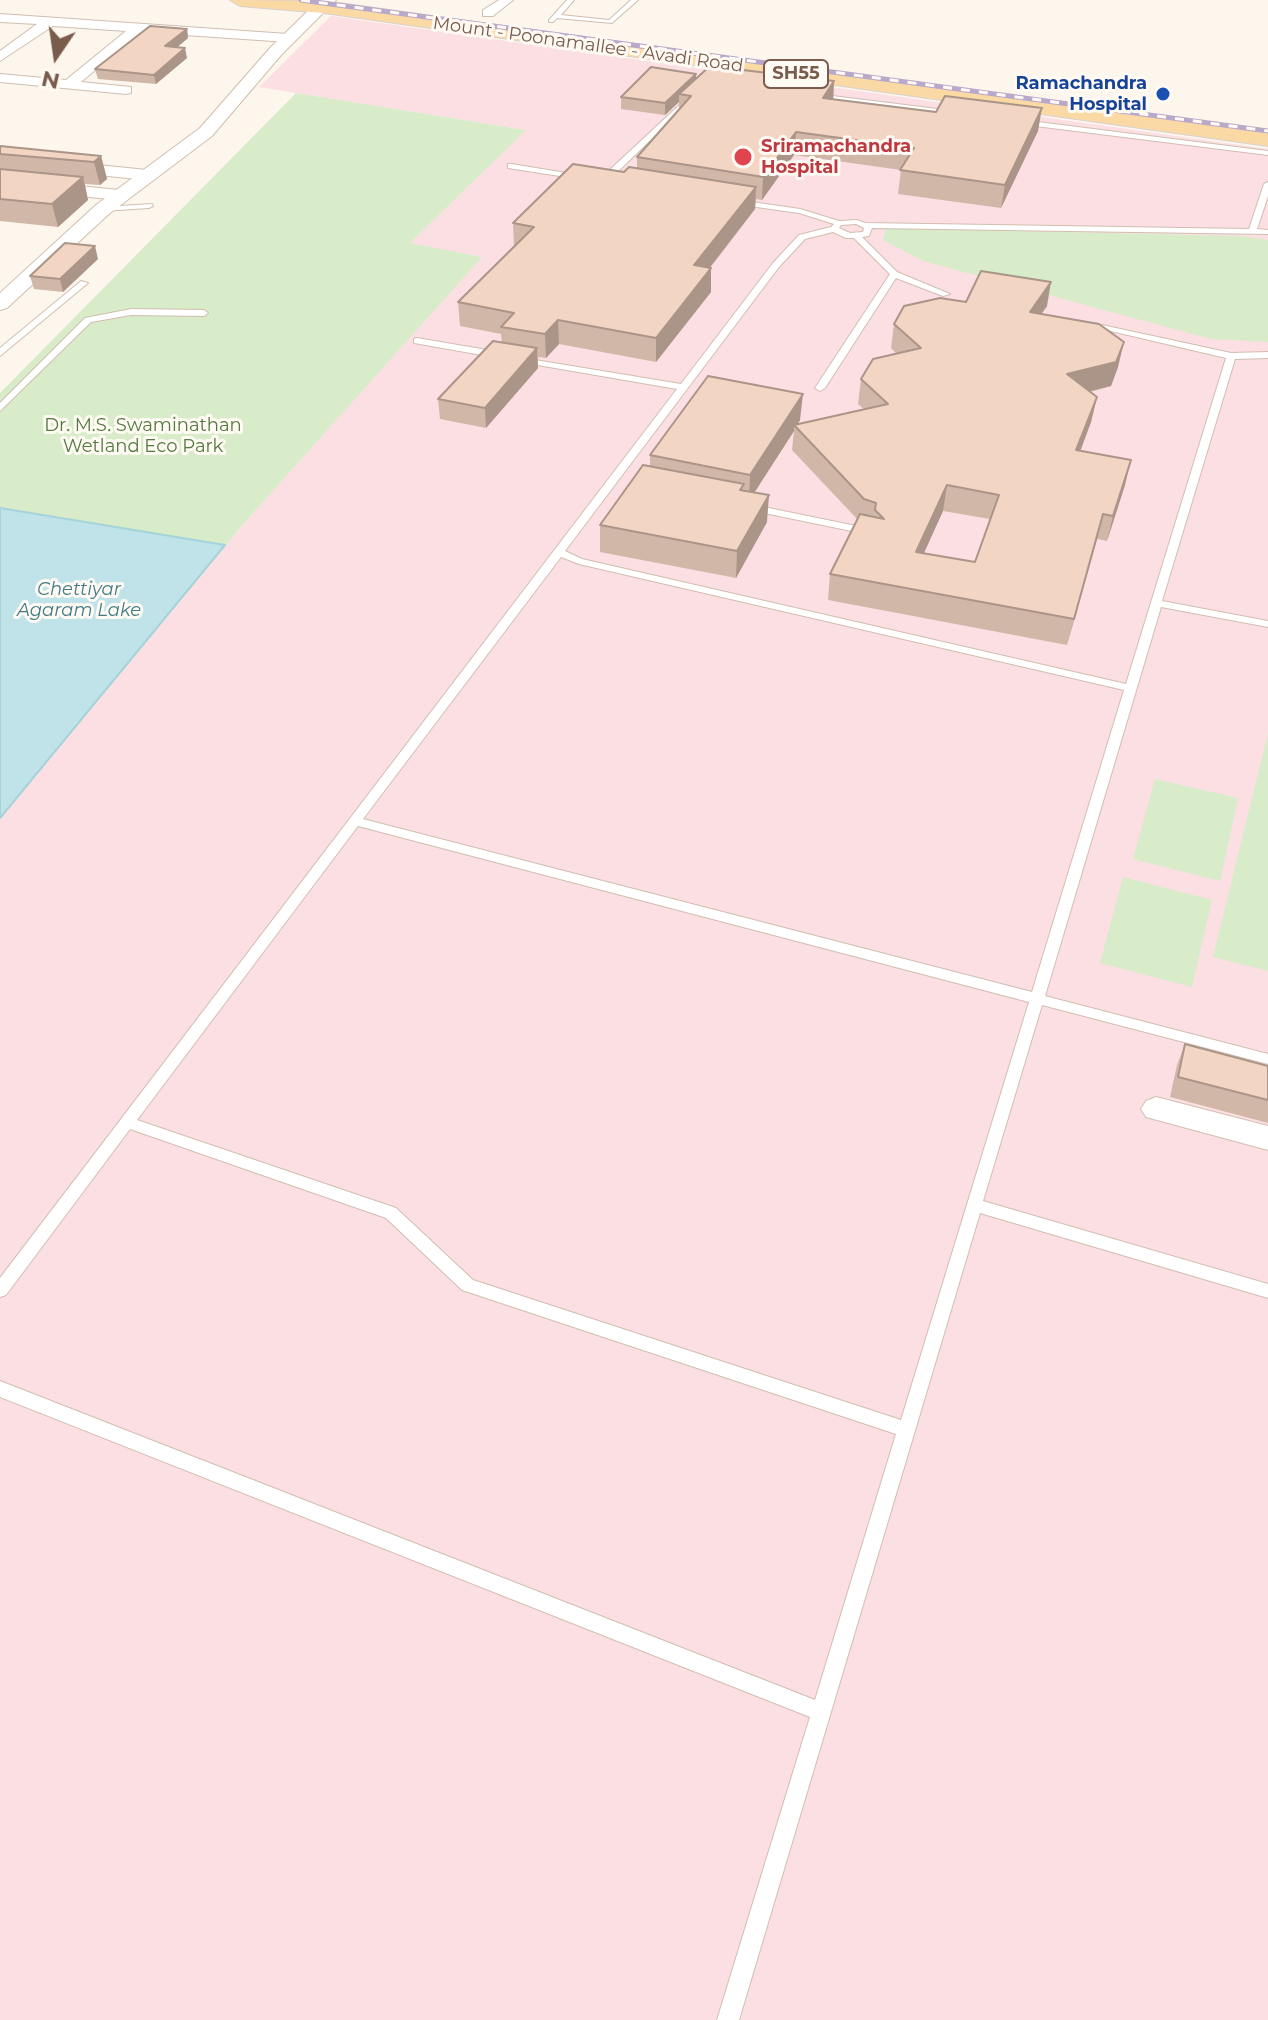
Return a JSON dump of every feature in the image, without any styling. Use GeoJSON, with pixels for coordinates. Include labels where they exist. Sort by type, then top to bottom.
{"type":"FeatureCollection","features":[{"type":"Feature","properties":{"kind":"main road","name":"Mount - Poonamallee - Avadi Road"},"geometry":{"type":"LineString","coordinates":[[240,0],[326,4],[1268,139]]}},
{"type":"Feature","properties":{"kind":"main road","name":"Mount - Poonamallee - Avadi Road"},"geometry":{"type":"LineString","coordinates":[[389,0],[553,18],[1128,97]]}},
{"type":"Feature","properties":{"kind":"street"},"geometry":{"type":"LineString","coordinates":[[488,13],[507,0]]}},
{"type":"Feature","properties":{"kind":"street"},"geometry":{"type":"LineString","coordinates":[[0,304],[119,195],[206,132],[288,38],[326,4]]}},
{"type":"Feature","properties":{"kind":"street"},"geometry":{"type":"LineString","coordinates":[[0,18],[288,38]]}},
{"type":"Feature","properties":{"kind":"street"},"geometry":{"type":"LineString","coordinates":[[0,57],[48,23]]}},
{"type":"Feature","properties":{"kind":"street"},"geometry":{"type":"LineString","coordinates":[[69,85],[137,28]]}},
{"type":"Feature","properties":{"kind":"street"},"geometry":{"type":"LineString","coordinates":[[198,45],[209,33]]}},
{"type":"Feature","properties":{"kind":"street"},"geometry":{"type":"LineString","coordinates":[[0,78],[126,90]]}},
{"type":"Feature","properties":{"kind":"street"},"geometry":{"type":"LineString","coordinates":[[0,160],[147,175]]}},
{"type":"Feature","properties":{"kind":"street"},"geometry":{"type":"LineString","coordinates":[[0,183],[119,195]]}},
{"type":"Feature","properties":{"kind":"street"},"geometry":{"type":"LineString","coordinates":[[1156,1109],[1268,1138]]}},
{"type":"Feature","properties":{"kind":"lane"},"geometry":{"type":"LineString","coordinates":[[553,18],[571,0]]}},
{"type":"Feature","properties":{"kind":"lane"},"geometry":{"type":"LineString","coordinates":[[553,18],[610,22],[635,0]]}},
{"type":"Feature","properties":{"kind":"lane"},"geometry":{"type":"LineString","coordinates":[[603,181],[695,93]]}},
{"type":"Feature","properties":{"kind":"lane"},"geometry":{"type":"LineString","coordinates":[[800,94],[972,115]]}},
{"type":"Feature","properties":{"kind":"lane"},"geometry":{"type":"LineString","coordinates":[[1019,121],[1268,153]]}},
{"type":"Feature","properties":{"kind":"lane"},"geometry":{"type":"LineString","coordinates":[[511,166],[618,183]]}},
{"type":"Feature","properties":{"kind":"lane"},"geometry":{"type":"LineString","coordinates":[[1253,229],[1268,184]]}},
{"type":"Feature","properties":{"kind":"lane"},"geometry":{"type":"LineString","coordinates":[[724,199],[800,211],[836,226],[842,235],[857,236],[868,232],[866,225]]}},
{"type":"Feature","properties":{"kind":"lane"},"geometry":{"type":"LineString","coordinates":[[103,209],[149,206]]}},
{"type":"Feature","properties":{"kind":"lane"},"geometry":{"type":"LineString","coordinates":[[0,1290],[681,387],[776,265],[802,237],[836,226],[866,225],[1253,229],[1268,232]]}},
{"type":"Feature","properties":{"kind":"lane"},"geometry":{"type":"LineString","coordinates":[[857,236],[894,274],[946,294]]}},
{"type":"Feature","properties":{"kind":"lane"},"geometry":{"type":"LineString","coordinates":[[820,388],[894,274]]}},
{"type":"Feature","properties":{"kind":"lane"},"geometry":{"type":"LineString","coordinates":[[0,353],[84,283]]}},
{"type":"Feature","properties":{"kind":"lane"},"geometry":{"type":"LineString","coordinates":[[0,408],[88,320],[131,312],[204,313]]}},
{"type":"Feature","properties":{"kind":"lane"},"geometry":{"type":"LineString","coordinates":[[1102,328],[1231,356],[1268,355]]}},
{"type":"Feature","properties":{"kind":"lane"},"geometry":{"type":"LineString","coordinates":[[417,341],[681,387]]}},
{"type":"Feature","properties":{"kind":"lane"},"geometry":{"type":"LineString","coordinates":[[728,2020],[1231,356]]}},
{"type":"Feature","properties":{"kind":"lane"},"geometry":{"type":"LineString","coordinates":[[613,479],[628,482]]}},
{"type":"Feature","properties":{"kind":"lane"},"geometry":{"type":"LineString","coordinates":[[732,503],[866,531]]}},
{"type":"Feature","properties":{"kind":"lane"},"geometry":{"type":"LineString","coordinates":[[557,552],[579,561],[1130,688]]}},
{"type":"Feature","properties":{"kind":"lane"},"geometry":{"type":"LineString","coordinates":[[1156,603],[1268,624]]}},
{"type":"Feature","properties":{"kind":"lane"},"geometry":{"type":"LineString","coordinates":[[354,821],[1268,1059]]}},
{"type":"Feature","properties":{"kind":"lane"},"geometry":{"type":"LineString","coordinates":[[127,1122],[391,1213],[468,1285],[907,1430]]}},
{"type":"Feature","properties":{"kind":"lane"},"geometry":{"type":"LineString","coordinates":[[974,1205],[1268,1291]]}},
{"type":"Feature","properties":{"kind":"lane"},"geometry":{"type":"LineString","coordinates":[[0,1389],[821,1712]]}},
{"type":"Feature","properties":{"kind":"shaded area"},"geometry":{"type":"Polygon","coordinates":[[[331,16],[1268,149],[1268,2020],[0,2020],[0,818],[245,522],[481,257],[409,244],[525,130],[259,87],[331,16]]]}},
{"type":"Feature","properties":{"kind":"green space","name":"Dr. M.S. Swaminathan Wetland Eco Park"},"geometry":{"type":"Polygon","coordinates":[[[296,93],[526,130],[410,243],[482,257],[245,522],[0,818],[0,393],[296,93]]]}},
{"type":"Feature","properties":{"kind":"green space"},"geometry":{"type":"Polygon","coordinates":[[[886,228],[1243,236],[1268,240],[1268,342],[1211,339],[923,261],[883,240],[886,228]]]}},
{"type":"Feature","properties":{"kind":"green space"},"geometry":{"type":"Polygon","coordinates":[[[1268,733],[1268,971],[1213,957],[1268,733]]]}},
{"type":"Feature","properties":{"kind":"green space"},"geometry":{"type":"Polygon","coordinates":[[[1155,779],[1238,798],[1220,881],[1133,859],[1155,779]]]}},
{"type":"Feature","properties":{"kind":"green space"},"geometry":{"type":"Polygon","coordinates":[[[1123,877],[1212,900],[1192,987],[1100,963],[1123,877]]]}},
{"type":"Feature","properties":{"kind":"water","name":"Chettiyar Agaram Lake"},"geometry":{"type":"Polygon","coordinates":[[[0,508],[225,545],[0,818],[0,508]]]}},
{"type":"Feature","properties":{"kind":"building"},"geometry":{"type":"Polygon","coordinates":[[[150,26],[187,29],[165,46],[185,48],[154,75],[95,69],[150,26]]]}},
{"type":"Feature","properties":{"kind":"building"},"geometry":{"type":"Polygon","coordinates":[[[710,66],[834,81],[823,98],[936,112],[945,96],[1042,108],[1005,185],[900,170],[914,148],[796,132],[763,177],[637,157],[691,96],[679,94],[710,66]]]}},
{"type":"Feature","properties":{"kind":"building"},"geometry":{"type":"Polygon","coordinates":[[[651,67],[696,74],[665,103],[621,97],[651,67]]]}},
{"type":"Feature","properties":{"kind":"building"},"geometry":{"type":"Polygon","coordinates":[[[0,146],[101,156],[94,162],[0,154],[0,146]]]}},
{"type":"Feature","properties":{"kind":"building"},"geometry":{"type":"Polygon","coordinates":[[[573,164],[624,172],[629,167],[756,187],[694,265],[711,268],[656,338],[558,320],[545,334],[501,327],[514,313],[458,302],[534,227],[513,223],[573,164]]]}},
{"type":"Feature","properties":{"kind":"building"},"geometry":{"type":"Polygon","coordinates":[[[0,169],[83,177],[52,204],[0,199],[0,169]]]}},
{"type":"Feature","properties":{"kind":"building"},"geometry":{"type":"Polygon","coordinates":[[[65,243],[95,246],[60,279],[30,276],[65,243]]]}},
{"type":"Feature","properties":{"kind":"building"},"geometry":{"type":"Polygon","coordinates":[[[981,271],[1051,282],[1030,312],[1099,324],[1124,342],[1116,362],[1067,374],[1097,397],[1076,450],[1131,460],[1113,516],[1103,514],[1074,619],[830,574],[860,514],[884,519],[875,510],[876,503],[864,499],[794,425],[888,404],[861,379],[873,359],[921,348],[894,324],[904,306],[940,298],[966,302],[981,271]],[[947,485],[916,552],[975,562],[999,495],[947,485]]]}},
{"type":"Feature","properties":{"kind":"building"},"geometry":{"type":"Polygon","coordinates":[[[493,341],[537,348],[485,408],[438,399],[493,341]]]}},
{"type":"Feature","properties":{"kind":"building"},"geometry":{"type":"Polygon","coordinates":[[[708,376],[803,394],[750,475],[650,455],[708,376]]]}},
{"type":"Feature","properties":{"kind":"building"},"geometry":{"type":"Polygon","coordinates":[[[643,465],[744,484],[740,490],[769,495],[737,551],[600,525],[643,465]]]}},
{"type":"Feature","properties":{"kind":"building"},"geometry":{"type":"Polygon","coordinates":[[[1185,1044],[1268,1066],[1268,1100],[1178,1077],[1185,1044]]]}},
{"type":"Feature","properties":{"kind":"railway"},"geometry":{"type":"LineString","coordinates":[[301,0],[1268,131]]}},
{"type":"Feature","properties":{"kind":"place","name":"Ramachandra Hospital"},"geometry":{"type":"Point","coordinates":[1163,94]}},
{"type":"Feature","properties":{"kind":"place","name":"Sriramachandra Hospital"},"geometry":{"type":"Point","coordinates":[743,157]}}]}
